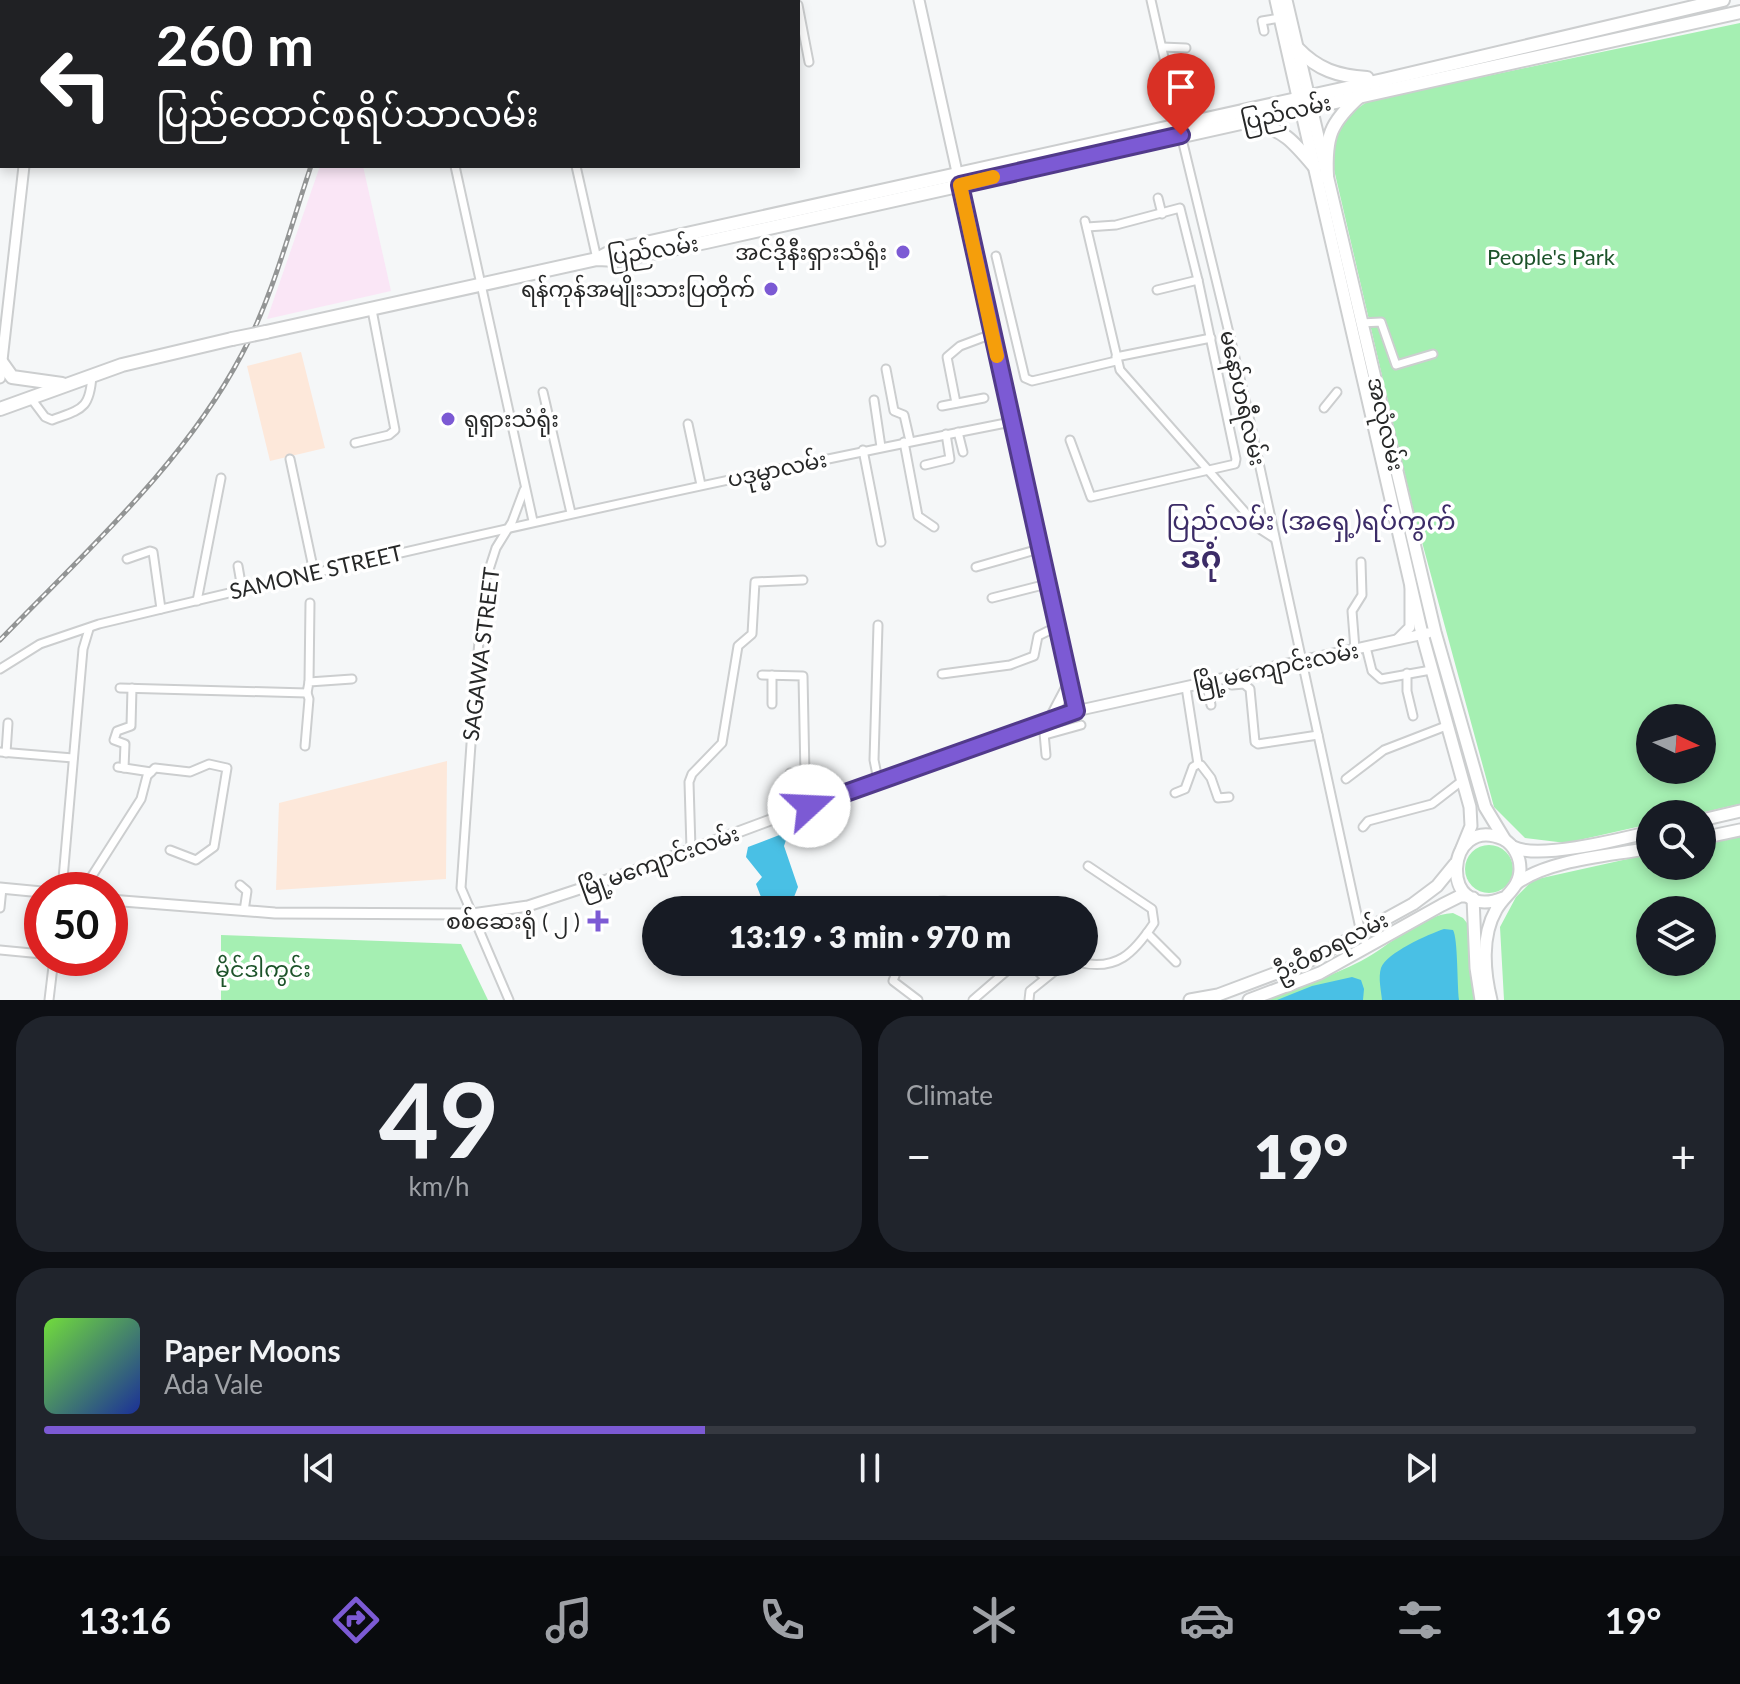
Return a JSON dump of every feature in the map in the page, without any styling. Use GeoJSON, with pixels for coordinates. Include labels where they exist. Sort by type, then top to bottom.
{"type":"FeatureCollection","features":[{"type":"Feature","properties":{"kind":"highway","name":"ပြည်လမ်း"},"geometry":{"type":"LineString","coordinates":[[1180,130],[1249,121],[1383,80],[1723,0]]}},
{"type":"Feature","properties":{"kind":"highway","name":"ပြည်လမ်း"},"geometry":{"type":"LineString","coordinates":[[0,409],[65,384],[151,358],[597,259],[614,250],[1740,12]]}},
{"type":"Feature","properties":{"kind":"highway"},"geometry":{"type":"LineString","coordinates":[[1297,48],[1311,62],[1328,72],[1383,80]]}},
{"type":"Feature","properties":{"kind":"highway"},"geometry":{"type":"LineString","coordinates":[[1327,177],[1325,146],[1329,134],[1344,111],[1362,94]]}},
{"type":"Feature","properties":{"kind":"highway"},"geometry":{"type":"LineString","coordinates":[[1249,121],[1275,128],[1290,138],[1314,166]]}},
{"type":"Feature","properties":{"kind":"highway"},"geometry":{"type":"LineString","coordinates":[[2,363],[12,377],[65,384]]}},
{"type":"Feature","properties":{"kind":"main road"},"geometry":{"type":"LineString","coordinates":[[919,0],[1076,711]]}},
{"type":"Feature","properties":{"kind":"main road","name":"အလုံလမ်း"},"geometry":{"type":"LineString","coordinates":[[1276,0],[1327,177],[1327,200],[1410,584],[1470,807],[1471,826],[1462,848]]}},
{"type":"Feature","properties":{"kind":"main road","name":"အလုံလမ်း"},"geometry":{"type":"LineString","coordinates":[[1286,0],[1297,48],[1314,166],[1327,200],[1361,323],[1435,632],[1485,807],[1509,844]]}},
{"type":"Feature","properties":{"kind":"main road"},"geometry":{"type":"LineString","coordinates":[[0,378],[24,168]]}},
{"type":"Feature","properties":{"kind":"main road"},"geometry":{"type":"LineString","coordinates":[[1397,640],[1410,627],[1410,584]]}},
{"type":"Feature","properties":{"kind":"main road","name":"မြို့မကျောင်းလမ်း"},"geometry":{"type":"LineString","coordinates":[[128,901],[244,911],[472,914],[528,906],[1076,711],[1435,632]]}},
{"type":"Feature","properties":{"kind":"main road"},"geometry":{"type":"LineString","coordinates":[[1069,683],[1083,701],[1098,706]]}},
{"type":"Feature","properties":{"kind":"main road"},"geometry":{"type":"LineString","coordinates":[[1047,720],[1069,683]]}},
{"type":"Feature","properties":{"kind":"main road"},"geometry":{"type":"LineString","coordinates":[[1716,817],[1740,811]]}},
{"type":"Feature","properties":{"kind":"main road"},"geometry":{"type":"LineString","coordinates":[[1716,835],[1740,830]]}},
{"type":"Feature","properties":{"kind":"main road"},"geometry":{"type":"LineString","coordinates":[[1503,898],[1488,902],[1471,897],[1457,880],[1455,864],[1462,848],[1474,838],[1490,835],[1519,850],[1540,850],[1603,843],[1636,835]]}},
{"type":"Feature","properties":{"kind":"main road"},"geometry":{"type":"LineString","coordinates":[[1603,843],[1605,857]]}},
{"type":"Feature","properties":{"kind":"main road"},"geometry":{"type":"LineString","coordinates":[[1509,844],[1520,865],[1517,884]]}},
{"type":"Feature","properties":{"kind":"main road"},"geometry":{"type":"LineString","coordinates":[[1491,1000],[1485,962],[1487,944],[1494,912],[1503,898],[1530,875],[1548,868],[1636,851]]}},
{"type":"Feature","properties":{"kind":"main road","name":"ဦးဝီစာရလမ်း"},"geometry":{"type":"LineString","coordinates":[[1190,1000],[1226,996],[1311,960],[1413,904],[1437,886],[1455,864]]}},
{"type":"Feature","properties":{"kind":"main road"},"geometry":{"type":"LineString","coordinates":[[1,888],[24,890]]}},
{"type":"Feature","properties":{"kind":"main road","name":"ဦးဝီစာရလမ်း"},"geometry":{"type":"LineString","coordinates":[[1249,1000],[1320,973],[1451,900],[1460,896],[1471,897]]}},
{"type":"Feature","properties":{"kind":"main road"},"geometry":{"type":"LineString","coordinates":[[1471,897],[1481,1000]]}},
{"type":"Feature","properties":{"kind":"street","name":"မနော်ဟရီလမ်း"},"geometry":{"type":"LineString","coordinates":[[1151,0],[1246,403],[1361,933],[1367,945]]}},
{"type":"Feature","properties":{"kind":"street"},"geometry":{"type":"LineString","coordinates":[[800,17],[809,62]]}},
{"type":"Feature","properties":{"kind":"street"},"geometry":{"type":"LineString","coordinates":[[1264,31],[1262,21],[1280,18]]}},
{"type":"Feature","properties":{"kind":"street"},"geometry":{"type":"LineString","coordinates":[[1162,47],[1186,48]]}},
{"type":"Feature","properties":{"kind":"street"},"geometry":{"type":"LineString","coordinates":[[455,168],[533,521]]}},
{"type":"Feature","properties":{"kind":"street"},"geometry":{"type":"LineString","coordinates":[[576,168],[597,259]]}},
{"type":"Feature","properties":{"kind":"street"},"geometry":{"type":"LineString","coordinates":[[1158,198],[1162,214]]}},
{"type":"Feature","properties":{"kind":"street"},"geometry":{"type":"LineString","coordinates":[[1070,440],[1091,497],[1209,471],[1236,462],[1180,208],[1116,225],[1086,224],[1116,359],[1120,370],[1209,471],[1260,529],[1274,538]]}},
{"type":"Feature","properties":{"kind":"street"},"geometry":{"type":"LineString","coordinates":[[996,256],[1025,378],[1032,381],[1211,338]]}},
{"type":"Feature","properties":{"kind":"street"},"geometry":{"type":"LineString","coordinates":[[1157,290],[1198,280]]}},
{"type":"Feature","properties":{"kind":"street"},"geometry":{"type":"LineString","coordinates":[[355,443],[389,435],[395,430],[372,310]]}},
{"type":"Feature","properties":{"kind":"street"},"geometry":{"type":"LineString","coordinates":[[1361,323],[1381,322],[1396,365],[1433,354]]}},
{"type":"Feature","properties":{"kind":"street"},"geometry":{"type":"LineString","coordinates":[[956,403],[947,357],[960,346],[992,334]]}},
{"type":"Feature","properties":{"kind":"street"},"geometry":{"type":"LineString","coordinates":[[886,369],[894,411],[904,415],[918,516],[934,527]]}},
{"type":"Feature","properties":{"kind":"street"},"geometry":{"type":"LineString","coordinates":[[30,397],[45,417],[52,420],[84,407],[90,399],[92,375]]}},
{"type":"Feature","properties":{"kind":"street"},"geometry":{"type":"LineString","coordinates":[[543,392],[571,513]]}},
{"type":"Feature","properties":{"kind":"street"},"geometry":{"type":"LineString","coordinates":[[1324,408],[1337,392]]}},
{"type":"Feature","properties":{"kind":"street"},"geometry":{"type":"LineString","coordinates":[[942,406],[984,398]]}},
{"type":"Feature","properties":{"kind":"street"},"geometry":{"type":"LineString","coordinates":[[874,400],[881,447]]}},
{"type":"Feature","properties":{"kind":"street","name":"ပဒုမ္မာလမ်း"},"geometry":{"type":"LineString","coordinates":[[544,519],[863,450],[1011,422]]}},
{"type":"Feature","properties":{"kind":"street"},"geometry":{"type":"LineString","coordinates":[[688,424],[701,485]]}},
{"type":"Feature","properties":{"kind":"street"},"geometry":{"type":"LineString","coordinates":[[958,432],[963,452]]}},
{"type":"Feature","properties":{"kind":"street"},"geometry":{"type":"LineString","coordinates":[[925,465],[950,459],[946,434]]}},
{"type":"Feature","properties":{"kind":"street"},"geometry":{"type":"LineString","coordinates":[[863,450],[881,542]]}},
{"type":"Feature","properties":{"kind":"street"},"geometry":{"type":"LineString","coordinates":[[290,459],[314,572]]}},
{"type":"Feature","properties":{"kind":"street"},"geometry":{"type":"LineString","coordinates":[[197,601],[221,478]]}},
{"type":"Feature","properties":{"kind":"street","name":"SAGAWA STREET"},"geometry":{"type":"LineString","coordinates":[[509,1000],[461,888],[485,582],[496,548],[510,526],[524,490]]}},
{"type":"Feature","properties":{"kind":"street","name":"SAMONE STREET"},"geometry":{"type":"LineString","coordinates":[[0,669],[40,644],[99,624],[544,519]]}},
{"type":"Feature","properties":{"kind":"street"},"geometry":{"type":"LineString","coordinates":[[976,567],[1039,549]]}},
{"type":"Feature","properties":{"kind":"street"},"geometry":{"type":"LineString","coordinates":[[127,559],[153,552],[161,609]]}},
{"type":"Feature","properties":{"kind":"street"},"geometry":{"type":"LineString","coordinates":[[1355,649],[1352,611],[1362,595],[1361,562]]}},
{"type":"Feature","properties":{"kind":"street"},"geometry":{"type":"LineString","coordinates":[[238,566],[242,589]]}},
{"type":"Feature","properties":{"kind":"street"},"geometry":{"type":"LineString","coordinates":[[691,849],[689,782],[692,774],[722,743],[738,646],[752,634],[755,582],[803,580]]}},
{"type":"Feature","properties":{"kind":"street"},"geometry":{"type":"LineString","coordinates":[[992,598],[1047,584]]}},
{"type":"Feature","properties":{"kind":"street"},"geometry":{"type":"LineString","coordinates":[[305,746],[310,603]]}},
{"type":"Feature","properties":{"kind":"street"},"geometry":{"type":"LineString","coordinates":[[878,625],[874,760],[878,780]]}},
{"type":"Feature","properties":{"kind":"street"},"geometry":{"type":"LineString","coordinates":[[942,674],[1010,665],[1034,656],[1038,636],[1056,627]]}},
{"type":"Feature","properties":{"kind":"street"},"geometry":{"type":"LineString","coordinates":[[64,872],[83,649],[89,629]]}},
{"type":"Feature","properties":{"kind":"street"},"geometry":{"type":"LineString","coordinates":[[1366,647],[1375,676],[1381,679],[1431,670]]}},
{"type":"Feature","properties":{"kind":"street"},"geometry":{"type":"LineString","coordinates":[[1407,673],[1407,691],[1413,716]]}},
{"type":"Feature","properties":{"kind":"street"},"geometry":{"type":"LineString","coordinates":[[762,675],[803,676],[805,775],[809,806]]}},
{"type":"Feature","properties":{"kind":"street"},"geometry":{"type":"LineString","coordinates":[[772,675],[772,704]]}},
{"type":"Feature","properties":{"kind":"street"},"geometry":{"type":"LineString","coordinates":[[1229,677],[1232,685],[1244,684],[1250,689],[1255,742],[1258,744],[1318,735]]}},
{"type":"Feature","properties":{"kind":"street"},"geometry":{"type":"LineString","coordinates":[[309,682],[352,679]]}},
{"type":"Feature","properties":{"kind":"street"},"geometry":{"type":"LineString","coordinates":[[1206,682],[1211,705]]}},
{"type":"Feature","properties":{"kind":"street"},"geometry":{"type":"LineString","coordinates":[[1186,687],[1198,764],[1211,778],[1216,797],[1229,797]]}},
{"type":"Feature","properties":{"kind":"street"},"geometry":{"type":"LineString","coordinates":[[120,688],[307,693]]}},
{"type":"Feature","properties":{"kind":"street"},"geometry":{"type":"LineString","coordinates":[[132,688],[131,726],[116,732],[114,740],[125,744],[121,767],[151,772]]}},
{"type":"Feature","properties":{"kind":"street"},"geometry":{"type":"LineString","coordinates":[[1046,755],[1047,720]]}},
{"type":"Feature","properties":{"kind":"street"},"geometry":{"type":"LineString","coordinates":[[8,723],[3,753],[73,758]]}},
{"type":"Feature","properties":{"kind":"street"},"geometry":{"type":"LineString","coordinates":[[1045,735],[1081,725]]}},
{"type":"Feature","properties":{"kind":"street"},"geometry":{"type":"LineString","coordinates":[[1346,779],[1384,750],[1446,726]]}},
{"type":"Feature","properties":{"kind":"street"},"geometry":{"type":"LineString","coordinates":[[94,872],[141,799],[147,776],[155,768],[190,772],[209,764],[228,770],[214,847],[196,860],[170,850]]}},
{"type":"Feature","properties":{"kind":"street"},"geometry":{"type":"LineString","coordinates":[[1175,793],[1185,789],[1193,767],[1198,764]]}},
{"type":"Feature","properties":{"kind":"street"},"geometry":{"type":"LineString","coordinates":[[790,773],[805,775]]}},
{"type":"Feature","properties":{"kind":"street"},"geometry":{"type":"LineString","coordinates":[[1363,827],[1368,821],[1432,804],[1463,780]]}},
{"type":"Feature","properties":{"kind":"street"},"geometry":{"type":"LineString","coordinates":[[1088,866],[1152,909],[1154,923],[1127,957],[1098,964]]}},
{"type":"Feature","properties":{"kind":"street"},"geometry":{"type":"LineString","coordinates":[[240,885],[247,891],[244,911]]}},
{"type":"Feature","properties":{"kind":"street"},"geometry":{"type":"LineString","coordinates":[[0,908],[1,888]]}},
{"type":"Feature","properties":{"kind":"street"},"geometry":{"type":"LineString","coordinates":[[1147,933],[1176,962]]}},
{"type":"Feature","properties":{"kind":"street"},"geometry":{"type":"LineString","coordinates":[[0,950],[24,952]]}},
{"type":"Feature","properties":{"kind":"street"},"geometry":{"type":"LineString","coordinates":[[49,1000],[52,976]]}},
{"type":"Feature","properties":{"kind":"street"},"geometry":{"type":"LineString","coordinates":[[895,976],[893,981],[918,1000]]}},
{"type":"Feature","properties":{"kind":"street"},"geometry":{"type":"LineString","coordinates":[[973,1000],[1001,976]]}},
{"type":"Feature","properties":{"kind":"street"},"geometry":{"type":"LineString","coordinates":[[1029,1000],[1030,991],[1044,977]]}},
{"type":"Feature","properties":{"kind":"shaded area"},"geometry":{"type":"Polygon","coordinates":[[[319,168],[363,168],[391,291],[267,319],[319,168]]]}},
{"type":"Feature","properties":{"kind":"shaded area"},"geometry":{"type":"Polygon","coordinates":[[[301,352],[325,448],[270,461],[247,366],[301,352]]]}},
{"type":"Feature","properties":{"kind":"shaded area"},"geometry":{"type":"Polygon","coordinates":[[[447,761],[446,879],[276,890],[279,803],[447,761]]]}},
{"type":"Feature","properties":{"kind":"green space","name":"People's Park"},"geometry":{"type":"Polygon","coordinates":[[[1740,23],[1740,804],[1716,809],[1716,800],[1636,800],[1636,827],[1566,843],[1525,838],[1494,807],[1413,509],[1329,148],[1343,119],[1368,101],[1740,23]]]}},
{"type":"Feature","properties":{"kind":"green space"},"geometry":{"type":"Polygon","coordinates":[[[1740,833],[1740,1000],[1504,1000],[1500,927],[1516,897],[1533,880],[1636,857],[1636,880],[1716,880],[1716,839],[1740,833]]]}},
{"type":"Feature","properties":{"kind":"green space"},"geometry":{"type":"Polygon","coordinates":[[[1489,845],[1498,846],[1506,852],[1512,860],[1512,878],[1506,886],[1498,892],[1489,893],[1480,892],[1472,886],[1466,878],[1465,869],[1466,860],[1472,852],[1480,846],[1489,845]]]}},
{"type":"Feature","properties":{"kind":"green space"},"geometry":{"type":"Polygon","coordinates":[[[1453,913],[1463,918],[1471,928],[1478,1000],[1263,1000],[1349,967],[1428,919],[1453,913]]]}},
{"type":"Feature","properties":{"kind":"green space","name":"မိုင်ဒါကွင်း"},"geometry":{"type":"Polygon","coordinates":[[[221,935],[461,944],[488,1000],[221,1000],[221,935]]]}},
{"type":"Feature","properties":{"kind":"water"},"geometry":{"type":"Polygon","coordinates":[[[782,834],[798,887],[794,896],[761,896],[756,884],[762,877],[746,857],[748,847],[782,834]]]}},
{"type":"Feature","properties":{"kind":"water"},"geometry":{"type":"Polygon","coordinates":[[[1444,929],[1453,930],[1455,935],[1459,1000],[1382,1000],[1380,976],[1385,962],[1409,945],[1444,929]]]}},
{"type":"Feature","properties":{"kind":"water"},"geometry":{"type":"Polygon","coordinates":[[[1352,977],[1361,980],[1363,1000],[1277,1000],[1312,986],[1352,977]]]}},
{"type":"Feature","properties":{"kind":"railway"},"geometry":{"type":"LineString","coordinates":[[0,640],[132,505],[192,433],[218,394],[242,354],[263,309],[310,168]]}},
{"type":"Feature","properties":{"kind":"slow traffic"},"geometry":{"type":"LineString","coordinates":[[993,177],[960,185],[997,356]]}},
{"type":"Feature","properties":{"kind":"place","name":"အင်ဒိုနီးရှားသံရုံး"},"geometry":{"type":"Point","coordinates":[903,252]}},
{"type":"Feature","properties":{"kind":"place","name":"ရန်ကုန်အမျိုးသားပြတိုက်"},"geometry":{"type":"Point","coordinates":[771,289]}},
{"type":"Feature","properties":{"kind":"place","name":"ရုရှားသံရုံး"},"geometry":{"type":"Point","coordinates":[448,419]}},
{"type":"Feature","properties":{"kind":"place","name":"စစ်ဆေးရုံ ( ၂ )"},"geometry":{"type":"Point","coordinates":[598,921]}},
{"type":"Feature","properties":{"kind":"district","name":"ပြည်လမ်း (အရှေ့)ရပ်ကွက်"},"geometry":{"type":"Point","coordinates":[1311,521]}},
{"type":"Feature","properties":{"kind":"district","name":"ဒဂုံ"},"geometry":{"type":"Point","coordinates":[1201,558]}},
{"type":"Feature","properties":{"kind":"route"},"geometry":{"type":"LineString","coordinates":[[809,806],[1076,711],[960,185],[1181,135]]}}]}
